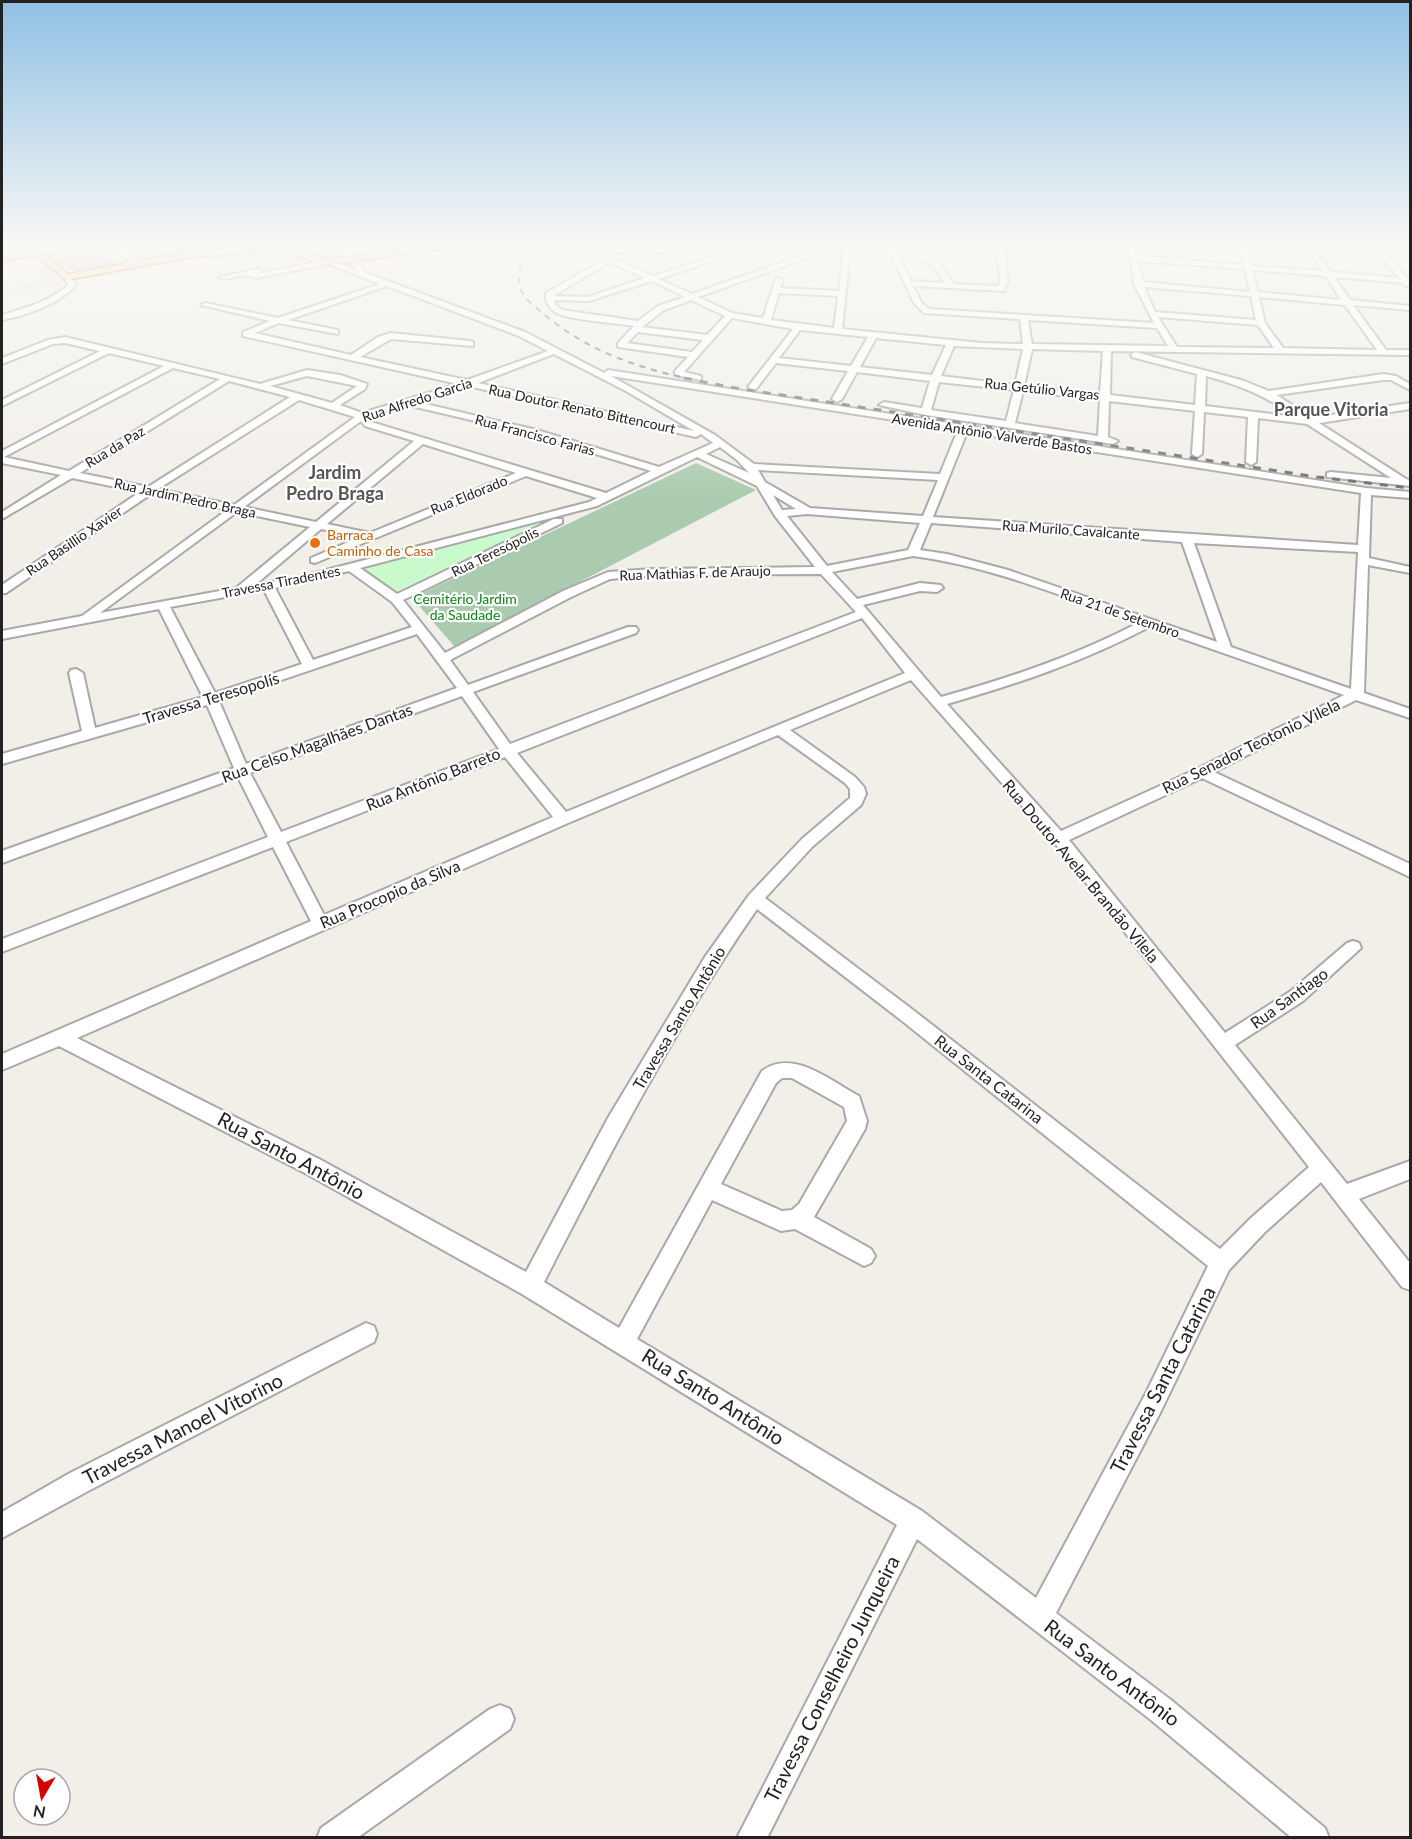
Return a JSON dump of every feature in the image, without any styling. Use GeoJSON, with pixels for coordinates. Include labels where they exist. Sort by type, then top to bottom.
{"type":"FeatureCollection","features":[{"type":"Feature","properties":{"kind":"street","name":"Rua Doutor Renato Bittencourt"},"geometry":{"type":"LineString","coordinates":[[255,329],[249,331],[247,335],[717,440]]}},
{"type":"Feature","properties":{"kind":"street"},"geometry":{"type":"LineString","coordinates":[[319,329],[334,332]]}},
{"type":"Feature","properties":{"kind":"street","name":"Rua Doutor Avelar Brandão Vilela"},"geometry":{"type":"LineString","coordinates":[[508,329],[557,350],[630,389],[717,440],[751,467],[779,514],[824,570],[1059,838],[1342,1197],[1410,1279]]}},
{"type":"Feature","properties":{"kind":"street"},"geometry":{"type":"LineString","coordinates":[[635,329],[622,344],[692,355],[717,329]]}},
{"type":"Feature","properties":{"kind":"street"},"geometry":{"type":"LineString","coordinates":[[654,329],[708,338]]}},
{"type":"Feature","properties":{"kind":"street"},"geometry":{"type":"LineString","coordinates":[[753,387],[797,329]]}},
{"type":"Feature","properties":{"kind":"street"},"geometry":{"type":"LineString","coordinates":[[813,329],[950,345],[1410,353]]}},
{"type":"Feature","properties":{"kind":"street"},"geometry":{"type":"LineString","coordinates":[[1010,425],[1028,348],[1025,329]]}},
{"type":"Feature","properties":{"kind":"street"},"geometry":{"type":"LineString","coordinates":[[1161,329],[1174,349]]}},
{"type":"Feature","properties":{"kind":"street"},"geometry":{"type":"LineString","coordinates":[[1266,329],[1280,350]]}},
{"type":"Feature","properties":{"kind":"street"},"geometry":{"type":"LineString","coordinates":[[1366,329],[1383,352]]}},
{"type":"Feature","properties":{"kind":"street"},"geometry":{"type":"LineString","coordinates":[[352,358],[381,339],[391,336],[470,344]]}},
{"type":"Feature","properties":{"kind":"street"},"geometry":{"type":"LineString","coordinates":[[837,399],[852,368],[873,336]]}},
{"type":"Feature","properties":{"kind":"street"},"geometry":{"type":"LineString","coordinates":[[2,361],[51,342],[65,340],[262,386],[333,405],[362,416]]}},
{"type":"Feature","properties":{"kind":"street"},"geometry":{"type":"LineString","coordinates":[[926,412],[936,377],[950,345]]}},
{"type":"Feature","properties":{"kind":"street"},"geometry":{"type":"LineString","coordinates":[[1110,349],[1238,382],[1268,394],[1408,483]]}},
{"type":"Feature","properties":{"kind":"street"},"geometry":{"type":"LineString","coordinates":[[1103,439],[1110,349]]}},
{"type":"Feature","properties":{"kind":"street"},"geometry":{"type":"LineString","coordinates":[[2,403],[108,350]]}},
{"type":"Feature","properties":{"kind":"street","name":"Rua Alfredo Garcia"},"geometry":{"type":"LineString","coordinates":[[84,619],[223,515],[362,416],[410,403],[557,350]]}},
{"type":"Feature","properties":{"kind":"street","name":"Avenida Antônio Valverde Bastos"},"geometry":{"type":"LineString","coordinates":[[692,355],[678,373],[753,387],[1331,475],[1408,483]]}},
{"type":"Feature","properties":{"kind":"street","name":"Rua Getúlio Vargas"},"geometry":{"type":"LineString","coordinates":[[773,360],[1020,386],[1310,421]]}},
{"type":"Feature","properties":{"kind":"street"},"geometry":{"type":"LineString","coordinates":[[359,368],[369,362]]}},
{"type":"Feature","properties":{"kind":"street"},"geometry":{"type":"LineString","coordinates":[[2,455],[172,365]]}},
{"type":"Feature","properties":{"kind":"street","name":"Avenida Antônio Valverde Bastos"},"geometry":{"type":"LineString","coordinates":[[598,372],[963,430],[1387,493]]}},
{"type":"Feature","properties":{"kind":"street"},"geometry":{"type":"LineString","coordinates":[[262,386],[307,373],[340,378],[363,386],[333,405]]}},
{"type":"Feature","properties":{"kind":"street"},"geometry":{"type":"LineString","coordinates":[[340,378],[350,373]]}},
{"type":"Feature","properties":{"kind":"street"},"geometry":{"type":"LineString","coordinates":[[1197,454],[1203,373]]}},
{"type":"Feature","properties":{"kind":"street"},"geometry":{"type":"LineString","coordinates":[[1268,394],[1383,377],[1393,378],[1410,387]]}},
{"type":"Feature","properties":{"kind":"street","name":"Rua da Paz"},"geometry":{"type":"LineString","coordinates":[[2,516],[228,378]]}},
{"type":"Feature","properties":{"kind":"street"},"geometry":{"type":"LineString","coordinates":[[630,389],[645,378]]}},
{"type":"Feature","properties":{"kind":"street","name":"Rua Basillio Xavier"},"geometry":{"type":"LineString","coordinates":[[2,590],[150,490],[297,396]]}},
{"type":"Feature","properties":{"kind":"street","name":"Rua Francisco Farias"},"geometry":{"type":"LineString","coordinates":[[410,403],[534,432],[660,470]]}},
{"type":"Feature","properties":{"kind":"street"},"geometry":{"type":"LineString","coordinates":[[1310,421],[1410,406]]}},
{"type":"Feature","properties":{"kind":"street"},"geometry":{"type":"LineString","coordinates":[[660,408],[672,429]]}},
{"type":"Feature","properties":{"kind":"street"},"geometry":{"type":"LineString","coordinates":[[1251,462],[1253,414]]}},
{"type":"Feature","properties":{"kind":"street","name":"Rua Eldorado"},"geometry":{"type":"LineString","coordinates":[[362,416],[368,424],[606,497]]}},
{"type":"Feature","properties":{"kind":"street"},"geometry":{"type":"LineString","coordinates":[[913,554],[963,430]]}},
{"type":"Feature","properties":{"kind":"street","name":"Travessa Tiradentes"},"geometry":{"type":"LineString","coordinates":[[2,635],[268,586],[352,568],[593,504],[696,453],[717,440]]}},
{"type":"Feature","properties":{"kind":"street"},"geometry":{"type":"LineString","coordinates":[[241,590],[420,441]]}},
{"type":"Feature","properties":{"kind":"street"},"geometry":{"type":"LineString","coordinates":[[696,453],[759,482],[807,511]]}},
{"type":"Feature","properties":{"kind":"street","name":"Rua Jardim Pedro Braga"},"geometry":{"type":"LineString","coordinates":[[2,460],[369,536]]}},
{"type":"Feature","properties":{"kind":"street"},"geometry":{"type":"LineString","coordinates":[[751,467],[943,477]]}},
{"type":"Feature","properties":{"kind":"street","name":"Rua Jardim Pedro Braga"},"geometry":{"type":"LineString","coordinates":[[2,469],[351,544]]}},
{"type":"Feature","properties":{"kind":"street","name":"Rua Eldorado"},"geometry":{"type":"LineString","coordinates":[[315,560],[524,473]]}},
{"type":"Feature","properties":{"kind":"street","name":"Rua Senador Teotonio Vilela"},"geometry":{"type":"LineString","coordinates":[[1059,838],[1202,772],[1357,694],[1366,491]]}},
{"type":"Feature","properties":{"kind":"street"},"geometry":{"type":"LineString","coordinates":[[1387,493],[1410,495]]}},
{"type":"Feature","properties":{"kind":"street"},"geometry":{"type":"LineString","coordinates":[[1387,493],[1410,501]]}},
{"type":"Feature","properties":{"kind":"street","name":"Rua Teresópolis"},"geometry":{"type":"LineString","coordinates":[[396,599],[593,504]]}},
{"type":"Feature","properties":{"kind":"street","name":"Rua Murilo Cavalcante"},"geometry":{"type":"LineString","coordinates":[[779,514],[807,511],[1187,539],[1364,555],[1410,570]]}},
{"type":"Feature","properties":{"kind":"street"},"geometry":{"type":"LineString","coordinates":[[1187,539],[1226,650]]}},
{"type":"Feature","properties":{"kind":"street","name":"Rua 21 de Setembro"},"geometry":{"type":"LineString","coordinates":[[824,570],[913,554],[947,557],[1004,572],[1410,714]]}},
{"type":"Feature","properties":{"kind":"street"},"geometry":{"type":"LineString","coordinates":[[352,568],[396,599],[443,659],[507,750],[563,819]]}},
{"type":"Feature","properties":{"kind":"street","name":"Rua Mathias F. de Araujo"},"geometry":{"type":"LineString","coordinates":[[443,659],[567,594],[608,576],[654,572],[824,570]]}},
{"type":"Feature","properties":{"kind":"street"},"geometry":{"type":"LineString","coordinates":[[268,586],[310,667]]}},
{"type":"Feature","properties":{"kind":"street","name":"Rua Antônio Barreto"},"geometry":{"type":"LineString","coordinates":[[2,946],[507,750],[859,608],[920,587],[937,588]]}},
{"type":"Feature","properties":{"kind":"street"},"geometry":{"type":"LineString","coordinates":[[163,605],[212,699],[242,771],[320,923]]}},
{"type":"Feature","properties":{"kind":"street"},"geometry":{"type":"LineString","coordinates":[[938,702],[1051,668],[1113,643],[1149,622]]}},
{"type":"Feature","properties":{"kind":"street","name":"Travessa Teresopolís"},"geometry":{"type":"LineString","coordinates":[[2,759],[212,699],[418,629]]}},
{"type":"Feature","properties":{"kind":"street","name":"Rua Celso Magalhães Dantas"},"geometry":{"type":"LineString","coordinates":[[2,857],[632,630]]}},
{"type":"Feature","properties":{"kind":"street"},"geometry":{"type":"LineString","coordinates":[[76,673],[90,734]]}},
{"type":"Feature","properties":{"kind":"street","name":"Rua Procopio da Silva"},"geometry":{"type":"LineString","coordinates":[[2,1062],[563,819],[913,674]]}},
{"type":"Feature","properties":{"kind":"street","name":"Travessa Santo Antônio"},"geometry":{"type":"LineString","coordinates":[[530,1286],[615,1124],[711,962],[755,899],[807,843],[856,801],[858,789],[850,780],[780,730]]}},
{"type":"Feature","properties":{"kind":"street"},"geometry":{"type":"LineString","coordinates":[[1202,772],[1410,871]]}},
{"type":"Feature","properties":{"kind":"street","name":"Rua Santa Catarina"},"geometry":{"type":"LineString","coordinates":[[755,899],[907,1015],[1221,1263]]}},
{"type":"Feature","properties":{"kind":"street","name":"Rua Santiago"},"geometry":{"type":"LineString","coordinates":[[1222,1044],[1297,996],[1353,948]]}},
{"type":"Feature","properties":{"kind":"street","name":"Rua Santo Antônio"},"geometry":{"type":"LineString","coordinates":[[59,1036],[312,1166],[530,1286],[913,1520],[1161,1710],[1315,1838]]}},
{"type":"Feature","properties":{"kind":"street"},"geometry":{"type":"LineString","coordinates":[[623,1342],[769,1077],[778,1070],[794,1070],[852,1102],[857,1121],[848,1142],[806,1211],[797,1219],[781,1221],[708,1188]]}},
{"type":"Feature","properties":{"kind":"street","name":"Travessa Santa Catarina"},"geometry":{"type":"LineString","coordinates":[[1039,1618],[1153,1403],[1221,1263],[1258,1225],[1321,1169]]}},
{"type":"Feature","properties":{"kind":"street"},"geometry":{"type":"LineString","coordinates":[[1342,1197],[1410,1170]]}},
{"type":"Feature","properties":{"kind":"street"},"geometry":{"type":"LineString","coordinates":[[797,1219],[864,1256]]}},
{"type":"Feature","properties":{"kind":"street","name":"Travessa Manoel Vitorino"},"geometry":{"type":"LineString","coordinates":[[2,1526],[90,1477],[366,1334]]}},
{"type":"Feature","properties":{"kind":"street","name":"Travessa Conselheiro Junqueira"},"geometry":{"type":"LineString","coordinates":[[751,1838],[913,1520]]}},
{"type":"Feature","properties":{"kind":"street"},"geometry":{"type":"LineString","coordinates":[[331,1838],[500,1719]]}},
{"type":"Feature","properties":{"kind":"green space","name":"Cemitério Jardim da Saudade"},"geometry":{"type":"Polygon","coordinates":[[[696,463],[756,490],[455,647],[412,598],[696,463]]]}},
{"type":"Feature","properties":{"kind":"green space"},"geometry":{"type":"Polygon","coordinates":[[[561,515],[396,591],[360,568],[561,515]]]}},
{"type":"Feature","properties":{"kind":"railway"},"geometry":{"type":"LineString","coordinates":[[562,329],[614,356],[651,369],[691,379]]}},
{"type":"Feature","properties":{"kind":"railway"},"geometry":{"type":"LineString","coordinates":[[684,378],[729,387],[1317,477],[1410,488]]}},
{"type":"Feature","properties":{"kind":"place","name":"Barraca Caminho de Casa"},"geometry":{"type":"Point","coordinates":[315,543]}},
{"type":"Feature","properties":{"kind":"district","name":"Parque Vitoria"},"geometry":{"type":"Point","coordinates":[1331,410]}},
{"type":"Feature","properties":{"kind":"district","name":"Jardim Pedro Braga"},"geometry":{"type":"Point","coordinates":[335,483]}}]}
